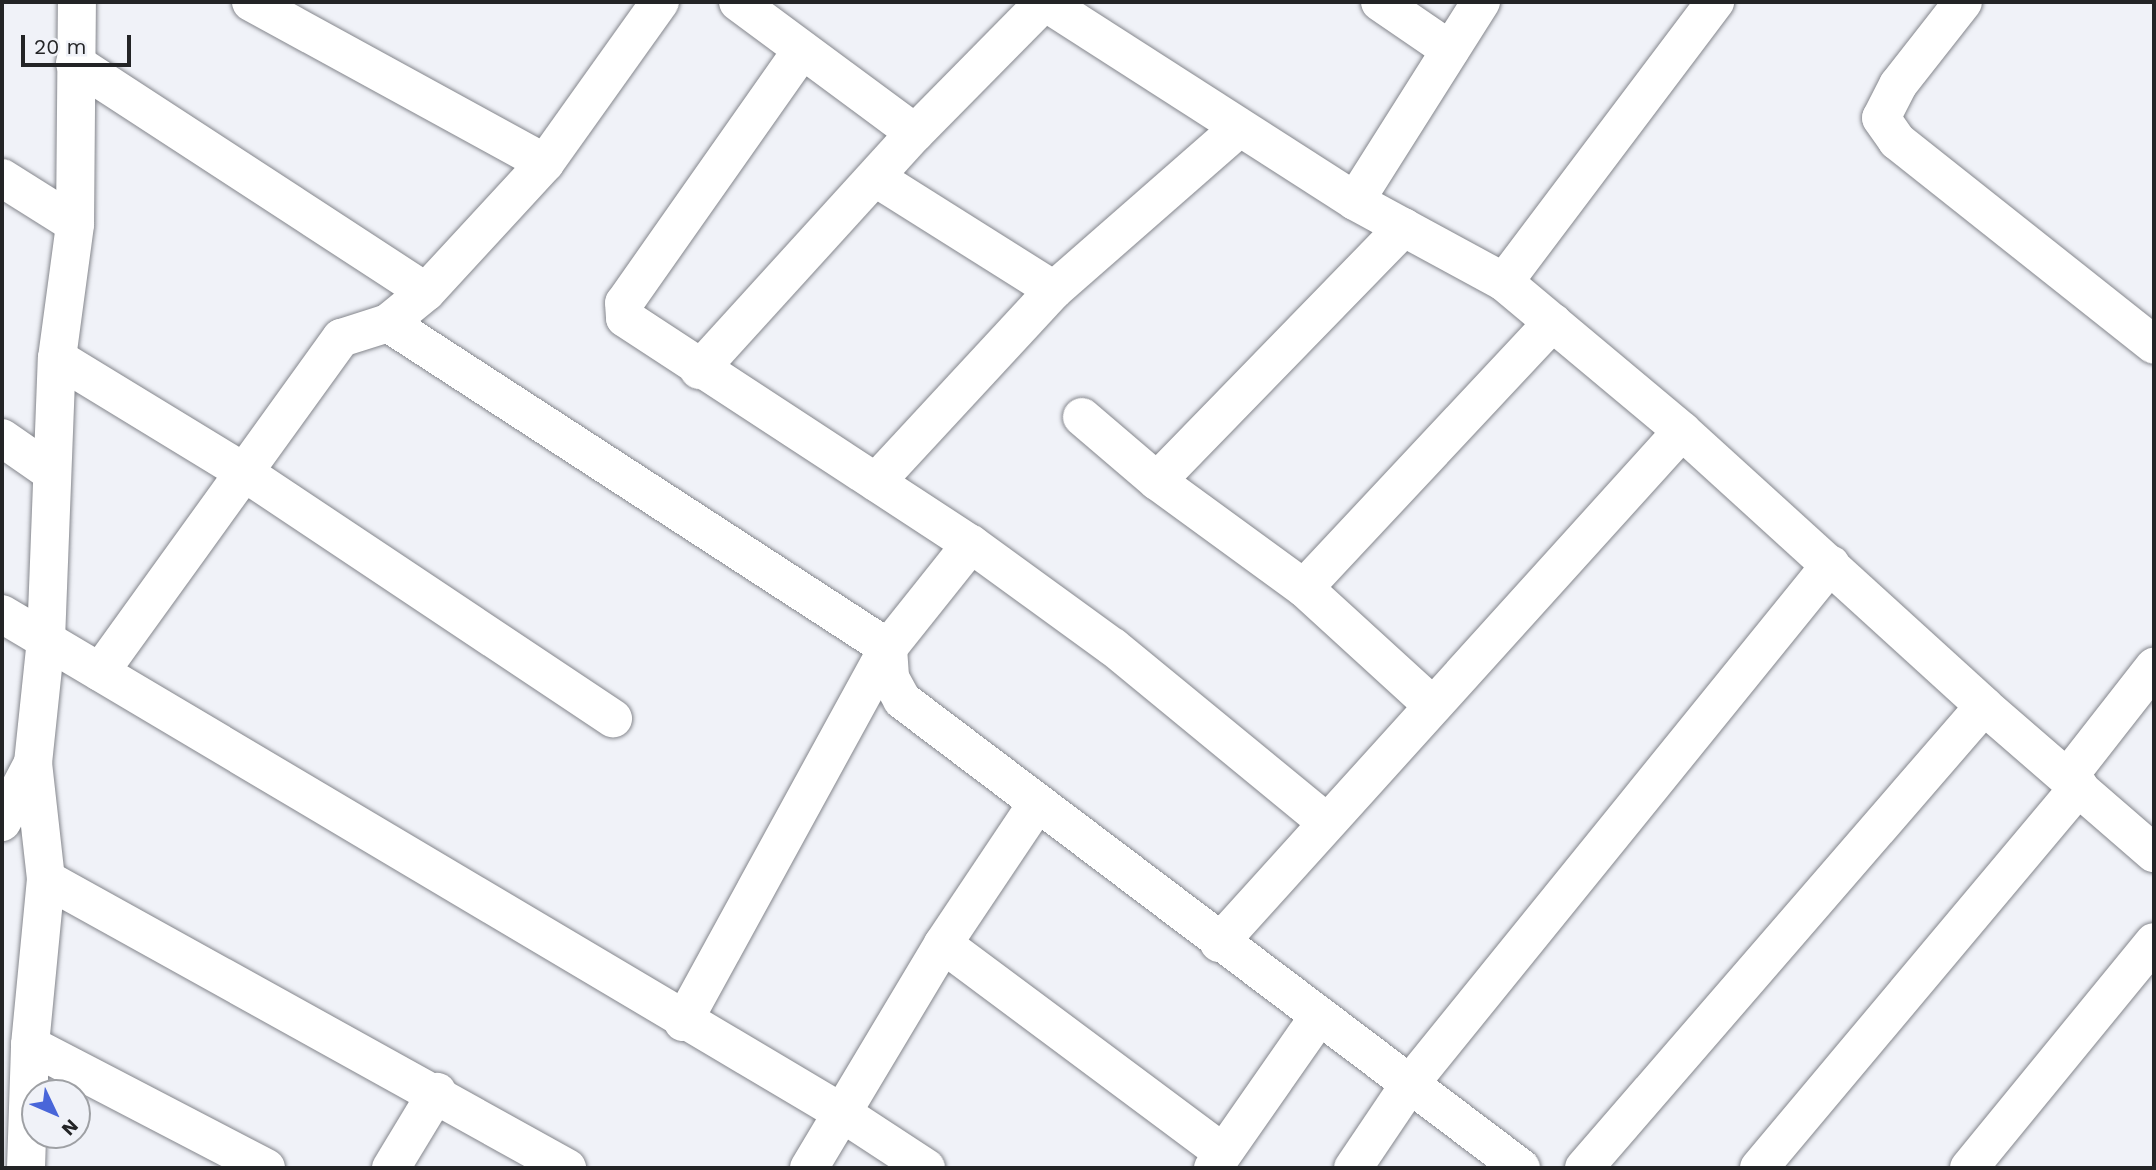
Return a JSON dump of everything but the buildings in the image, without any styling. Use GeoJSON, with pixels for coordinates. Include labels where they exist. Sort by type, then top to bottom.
{"type":"FeatureCollection","features":[{"type":"Feature","properties":{"kind":"street"},"geometry":{"type":"LineString","coordinates":[[251,2],[545,163]]}},
{"type":"Feature","properties":{"kind":"street"},"geometry":{"type":"LineString","coordinates":[[100,672],[242,471],[341,338],[388,323],[426,292],[545,163],[660,2]]}},
{"type":"Feature","properties":{"kind":"street"},"geometry":{"type":"LineString","coordinates":[[738,2],[915,133]]}},
{"type":"Feature","properties":{"kind":"street"},"geometry":{"type":"LineString","coordinates":[[699,370],[915,133],[1045,2],[1238,129],[1355,201],[1504,282],[1682,430],[1984,706],[2154,853]]}},
{"type":"Feature","properties":{"kind":"street"},"geometry":{"type":"LineString","coordinates":[[1380,2],[1450,50]]}},
{"type":"Feature","properties":{"kind":"street"},"geometry":{"type":"LineString","coordinates":[[1355,201],[1481,2]]}},
{"type":"Feature","properties":{"kind":"street"},"geometry":{"type":"LineString","coordinates":[[1504,282],[1715,2]]}},
{"type":"Feature","properties":{"kind":"street"},"geometry":{"type":"LineString","coordinates":[[1963,2],[1898,85],[1881,118],[1897,141],[2154,345]]}},
{"type":"Feature","properties":{"kind":"street"},"geometry":{"type":"LineString","coordinates":[[26,1168],[30,1045],[46,879],[33,763],[46,640],[57,358],[75,223],[75,62],[72,4]]}},
{"type":"Feature","properties":{"kind":"street"},"geometry":{"type":"LineString","coordinates":[[802,50],[624,303],[625,318],[636,329],[971,544],[1113,648],[1326,822]]}},
{"type":"Feature","properties":{"kind":"street"},"geometry":{"type":"LineString","coordinates":[[75,62],[426,292]]}},
{"type":"Feature","properties":{"kind":"street"},"geometry":{"type":"LineString","coordinates":[[876,482],[1054,290],[1238,129]]}},
{"type":"Feature","properties":{"kind":"street"},"geometry":{"type":"LineString","coordinates":[[2,177],[75,223]]}},
{"type":"Feature","properties":{"kind":"street"},"geometry":{"type":"LineString","coordinates":[[876,178],[1054,290]]}},
{"type":"Feature","properties":{"kind":"street"},"geometry":{"type":"LineString","coordinates":[[1157,481],[1404,227]]}},
{"type":"Feature","properties":{"kind":"street"},"geometry":{"type":"LineString","coordinates":[[388,323],[888,648]]}},
{"type":"Feature","properties":{"kind":"street"},"geometry":{"type":"LineString","coordinates":[[1304,589],[1553,323]]}},
{"type":"Feature","properties":{"kind":"street"},"geometry":{"type":"LineString","coordinates":[[57,358],[242,471],[613,718]]}},
{"type":"Feature","properties":{"kind":"street"},"geometry":{"type":"LineString","coordinates":[[1082,417],[1157,481],[1304,589],[1431,704]]}},
{"type":"Feature","properties":{"kind":"street"},"geometry":{"type":"LineString","coordinates":[[1219,943],[1431,704],[1682,430]]}},
{"type":"Feature","properties":{"kind":"street"},"geometry":{"type":"LineString","coordinates":[[2,438],[51,472]]}},
{"type":"Feature","properties":{"kind":"street"},"geometry":{"type":"LineString","coordinates":[[683,1022],[888,648],[971,544]]}},
{"type":"Feature","properties":{"kind":"street"},"geometry":{"type":"LineString","coordinates":[[1353,1168],[1409,1085],[1830,564]]}},
{"type":"Feature","properties":{"kind":"street"},"geometry":{"type":"LineString","coordinates":[[2,614],[683,1022],[839,1111],[926,1168]]}},
{"type":"Feature","properties":{"kind":"street"},"geometry":{"type":"LineString","coordinates":[[888,648],[890,678],[902,700],[1036,805],[1521,1168]]}},
{"type":"Feature","properties":{"kind":"street"},"geometry":{"type":"LineString","coordinates":[[1759,1168],[2074,782],[2154,667]]}},
{"type":"Feature","properties":{"kind":"street"},"geometry":{"type":"LineString","coordinates":[[1588,1167],[1984,706]]}},
{"type":"Feature","properties":{"kind":"street"},"geometry":{"type":"LineString","coordinates":[[2,822],[33,763]]}},
{"type":"Feature","properties":{"kind":"street"},"geometry":{"type":"LineString","coordinates":[[809,1168],[839,1111],[943,944],[1036,805]]}},
{"type":"Feature","properties":{"kind":"street"},"geometry":{"type":"LineString","coordinates":[[46,879],[437,1092],[567,1168]]}},
{"type":"Feature","properties":{"kind":"street"},"geometry":{"type":"LineString","coordinates":[[1969,1168],[2154,942]]}},
{"type":"Feature","properties":{"kind":"street"},"geometry":{"type":"LineString","coordinates":[[943,944],[1218,1161],[1319,1016]]}},
{"type":"Feature","properties":{"kind":"street"},"geometry":{"type":"LineString","coordinates":[[30,1045],[266,1168]]}},
{"type":"Feature","properties":{"kind":"street"},"geometry":{"type":"LineString","coordinates":[[391,1168],[437,1092]]}}]}
